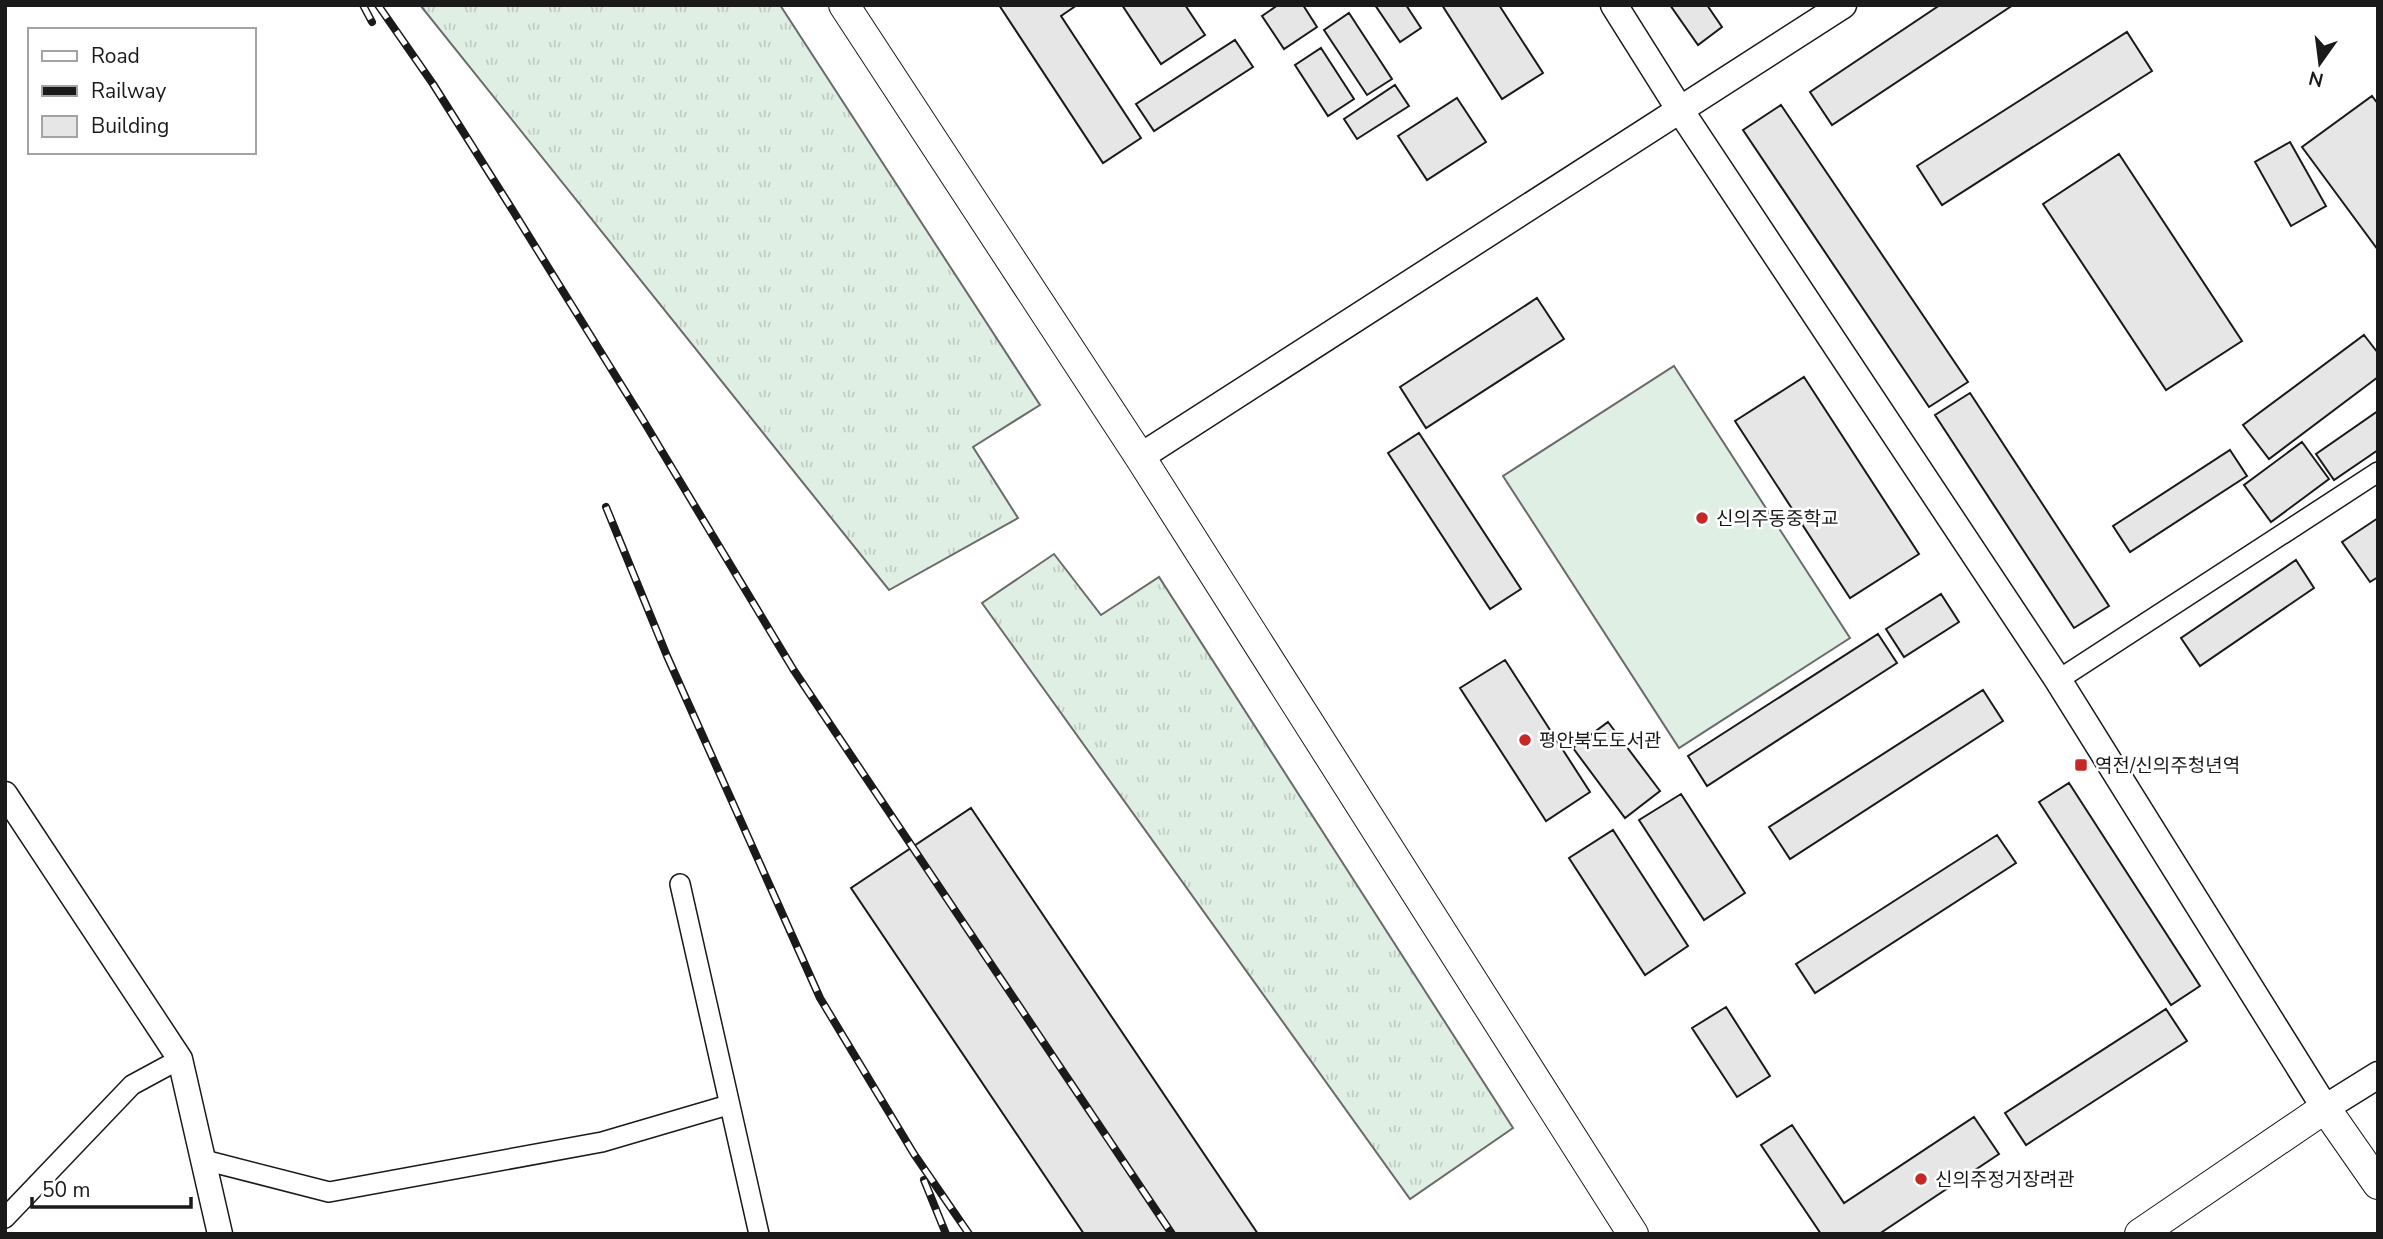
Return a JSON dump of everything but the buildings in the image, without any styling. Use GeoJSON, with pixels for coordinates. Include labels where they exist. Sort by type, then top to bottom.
{"type":"FeatureCollection","features":[{"type":"Feature","properties":{"kind":"main road"},"geometry":{"type":"LineString","coordinates":[[844,5],[1140,457],[1633,1234]]}},
{"type":"Feature","properties":{"kind":"main road"},"geometry":{"type":"LineString","coordinates":[[1614,5],[1680,110],[2057,680],[2325,1108],[2378,1184]]}},
{"type":"Feature","properties":{"kind":"main road"},"geometry":{"type":"LineString","coordinates":[[1140,457],[1843,5]]}},
{"type":"Feature","properties":{"kind":"main road"},"geometry":{"type":"LineString","coordinates":[[2140,1234],[2378,1075]]}},
{"type":"Feature","properties":{"kind":"street"},"geometry":{"type":"LineString","coordinates":[[2057,680],[2378,472]]}},
{"type":"Feature","properties":{"kind":"street"},"geometry":{"type":"LineString","coordinates":[[5,794],[180,1059],[220,1234]]}},
{"type":"Feature","properties":{"kind":"street"},"geometry":{"type":"LineString","coordinates":[[680,884],[759,1234]]}},
{"type":"Feature","properties":{"kind":"street"},"geometry":{"type":"LineString","coordinates":[[5,1218],[132,1086],[180,1059]]}},
{"type":"Feature","properties":{"kind":"street"},"geometry":{"type":"LineString","coordinates":[[204,1160],[329,1192],[603,1142],[728,1105]]}},
{"type":"Feature","properties":{"kind":"green space"},"geometry":{"type":"Polygon","coordinates":[[[420,5],[780,5],[1040,405],[973,447],[1018,518],[889,590],[420,5]]]}},
{"type":"Feature","properties":{"kind":"green space"},"geometry":{"type":"Polygon","coordinates":[[[1674,366],[1850,638],[1679,748],[1503,476],[1674,366]]]}},
{"type":"Feature","properties":{"kind":"green space"},"geometry":{"type":"Polygon","coordinates":[[[1054,554],[1101,615],[1159,577],[1513,1128],[1410,1199],[982,603],[1054,554]]]}},
{"type":"Feature","properties":{"kind":"railway"},"geometry":{"type":"LineString","coordinates":[[363,5],[372,22]]}},
{"type":"Feature","properties":{"kind":"railway"},"geometry":{"type":"LineString","coordinates":[[378,5],[433,84],[510,206],[793,669],[1172,1234]]}},
{"type":"Feature","properties":{"kind":"railway"},"geometry":{"type":"LineString","coordinates":[[606,507],[667,656],[820,998],[914,1154],[969,1234]]}},
{"type":"Feature","properties":{"kind":"railway"},"geometry":{"type":"LineString","coordinates":[[924,1180],[946,1234]]}},
{"type":"Feature","properties":{"kind":"place","name":"신의주동중학교"},"geometry":{"type":"Point","coordinates":[1702,518]}},
{"type":"Feature","properties":{"kind":"place","name":"평안북도도서관"},"geometry":{"type":"Point","coordinates":[1525,740]}},
{"type":"Feature","properties":{"kind":"place","name":"역전/신의주청년역"},"geometry":{"type":"Point","coordinates":[2081,765]}},
{"type":"Feature","properties":{"kind":"place","name":"신의주정거장려관"},"geometry":{"type":"Point","coordinates":[1921,1179]}}]}
